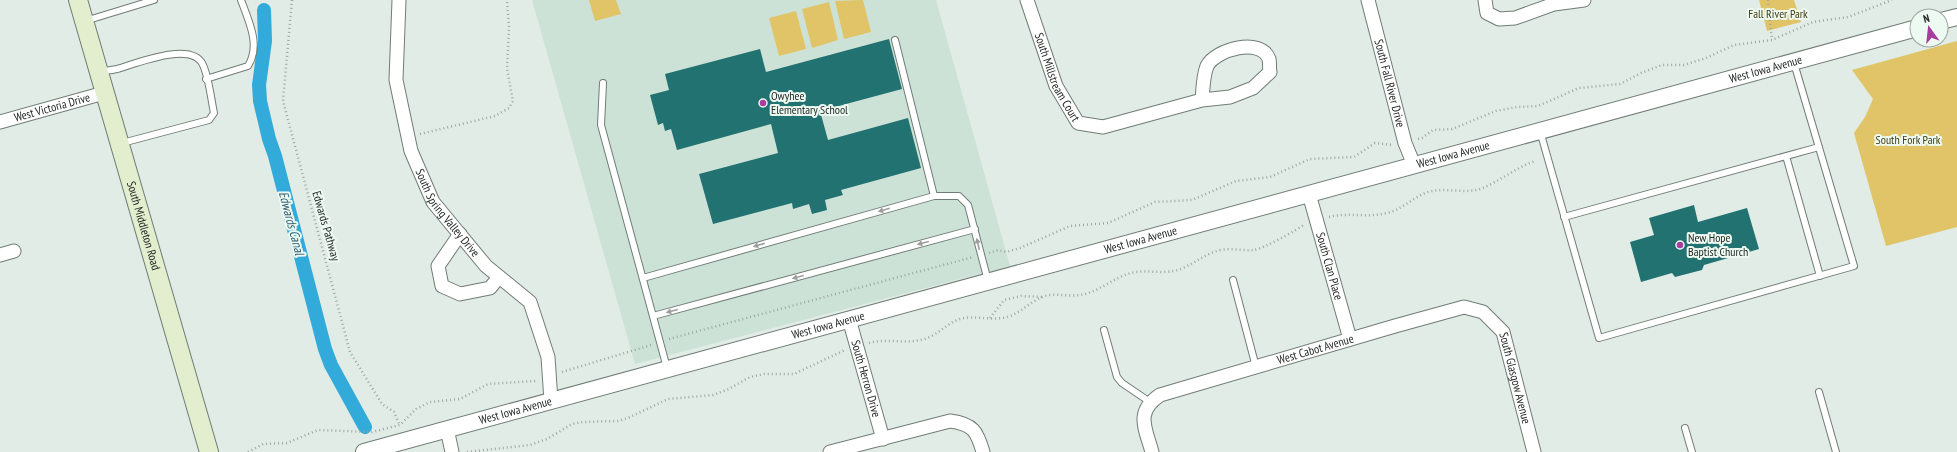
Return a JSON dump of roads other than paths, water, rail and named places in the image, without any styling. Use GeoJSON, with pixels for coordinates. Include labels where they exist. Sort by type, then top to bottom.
{"type":"FeatureCollection","features":[{"type":"Feature","properties":{"kind":"main road","name":"South Middleton Road"},"geometry":{"type":"LineString","coordinates":[[78,0],[118,144],[209,452]]}},
{"type":"Feature","properties":{"kind":"street","name":"South Spring Valley Drive"},"geometry":{"type":"LineString","coordinates":[[399,0],[396,80],[411,151],[433,202],[486,266],[530,302],[548,357],[551,401]]}},
{"type":"Feature","properties":{"kind":"street","name":"South Millstream Court"},"geometry":{"type":"LineString","coordinates":[[1027,0],[1056,86],[1078,123],[1103,127],[1202,100]]}},
{"type":"Feature","properties":{"kind":"street","name":"South Fall River Drive"},"geometry":{"type":"LineString","coordinates":[[1368,0],[1405,143],[1414,165]]}},
{"type":"Feature","properties":{"kind":"street"},"geometry":{"type":"LineString","coordinates":[[1485,0],[1488,13],[1499,19],[1515,18],[1553,2],[1582,0]]}},
{"type":"Feature","properties":{"kind":"street","name":"West Iowa Avenue"},"geometry":{"type":"LineString","coordinates":[[364,452],[1909,30]]}},
{"type":"Feature","properties":{"kind":"street"},"geometry":{"type":"LineString","coordinates":[[1234,48],[1254,48],[1263,52],[1269,59],[1270,72],[1254,88],[1230,97],[1202,100],[1208,66],[1213,59],[1220,54],[1234,48]]}},
{"type":"Feature","properties":{"kind":"street","name":"West Victoria Drive"},"geometry":{"type":"LineString","coordinates":[[0,122],[104,93]]}},
{"type":"Feature","properties":{"kind":"street","name":"South Clan Place"},"geometry":{"type":"LineString","coordinates":[[1310,194],[1350,339]]}},
{"type":"Feature","properties":{"kind":"street"},"geometry":{"type":"LineString","coordinates":[[460,234],[438,266],[442,286],[460,294],[490,288],[499,277]]}},
{"type":"Feature","properties":{"kind":"street"},"geometry":{"type":"LineString","coordinates":[[0,255],[14,251]]}},
{"type":"Feature","properties":{"kind":"street","name":"West Cabot Avenue"},"geometry":{"type":"LineString","coordinates":[[1150,402],[1160,395],[1464,307],[1483,312]]}},
{"type":"Feature","properties":{"kind":"street","name":"South Glasgow Avenue"},"geometry":{"type":"LineString","coordinates":[[1483,312],[1503,332],[1534,452]]}},
{"type":"Feature","properties":{"kind":"street","name":"South Herron Drive"},"geometry":{"type":"LineString","coordinates":[[849,320],[882,438]]}},
{"type":"Feature","properties":{"kind":"street"},"geometry":{"type":"LineString","coordinates":[[1150,402],[1145,411],[1143,420],[1152,452]]}},
{"type":"Feature","properties":{"kind":"street"},"geometry":{"type":"LineString","coordinates":[[830,452],[950,421],[964,422],[977,434],[983,452]]}},
{"type":"Feature","properties":{"kind":"street"},"geometry":{"type":"LineString","coordinates":[[447,429],[452,452]]}},
{"type":"Feature","properties":{"kind":"lane"},"geometry":{"type":"LineString","coordinates":[[84,21],[154,0]]}},
{"type":"Feature","properties":{"kind":"lane"},"geometry":{"type":"LineString","coordinates":[[206,79],[248,66],[253,58],[254,38],[241,0]]}},
{"type":"Feature","properties":{"kind":"lane"},"geometry":{"type":"LineString","coordinates":[[895,40],[934,196]]}},
{"type":"Feature","properties":{"kind":"lane"},"geometry":{"type":"LineString","coordinates":[[98,72],[115,70],[147,59],[180,53],[191,54],[203,64],[214,113],[209,120],[118,144]]}},
{"type":"Feature","properties":{"kind":"lane"},"geometry":{"type":"LineString","coordinates":[[1540,131],[1599,338],[1854,266],[1794,62]]}},
{"type":"Feature","properties":{"kind":"lane"},"geometry":{"type":"LineString","coordinates":[[603,83],[601,126],[667,369]]}},
{"type":"Feature","properties":{"kind":"lane"},"geometry":{"type":"LineString","coordinates":[[1564,217],[1819,147]]}},
{"type":"Feature","properties":{"kind":"lane"},"geometry":{"type":"LineString","coordinates":[[1786,156],[1820,276]]}},
{"type":"Feature","properties":{"kind":"lane"},"geometry":{"type":"LineString","coordinates":[[643,278],[934,196],[958,196],[968,205],[988,281]]}},
{"type":"Feature","properties":{"kind":"lane"},"geometry":{"type":"LineString","coordinates":[[653,316],[975,229]]}},
{"type":"Feature","properties":{"kind":"lane"},"geometry":{"type":"LineString","coordinates":[[1233,280],[1256,367]]}},
{"type":"Feature","properties":{"kind":"lane"},"geometry":{"type":"LineString","coordinates":[[1104,330],[1118,377],[1122,383],[1150,402]]}},
{"type":"Feature","properties":{"kind":"lane"},"geometry":{"type":"LineString","coordinates":[[1819,392],[1836,452]]}},
{"type":"Feature","properties":{"kind":"lane"},"geometry":{"type":"LineString","coordinates":[[1685,428],[1692,452]]}},
{"type":"Feature","properties":{"kind":"waterway","name":"Edwards Canal"},"geometry":{"type":"LineString","coordinates":[[264,10],[265,41],[259,85],[260,101],[269,139],[275,156],[325,349],[331,365],[365,427]]}},
{"type":"Feature","properties":{"kind":"place","name":"Owyhee Elementary School"},"geometry":{"type":"Point","coordinates":[763,103]}},
{"type":"Feature","properties":{"kind":"place","name":"New Hope Baptist Church"},"geometry":{"type":"Point","coordinates":[1680,245]}},
{"type":"Feature","properties":{"kind":"park label","name":"Fall River Park"},"geometry":{"type":"Point","coordinates":[1778,14]}},
{"type":"Feature","properties":{"kind":"park label","name":"South Fork Park"},"geometry":{"type":"Point","coordinates":[1908,140]}}]}
